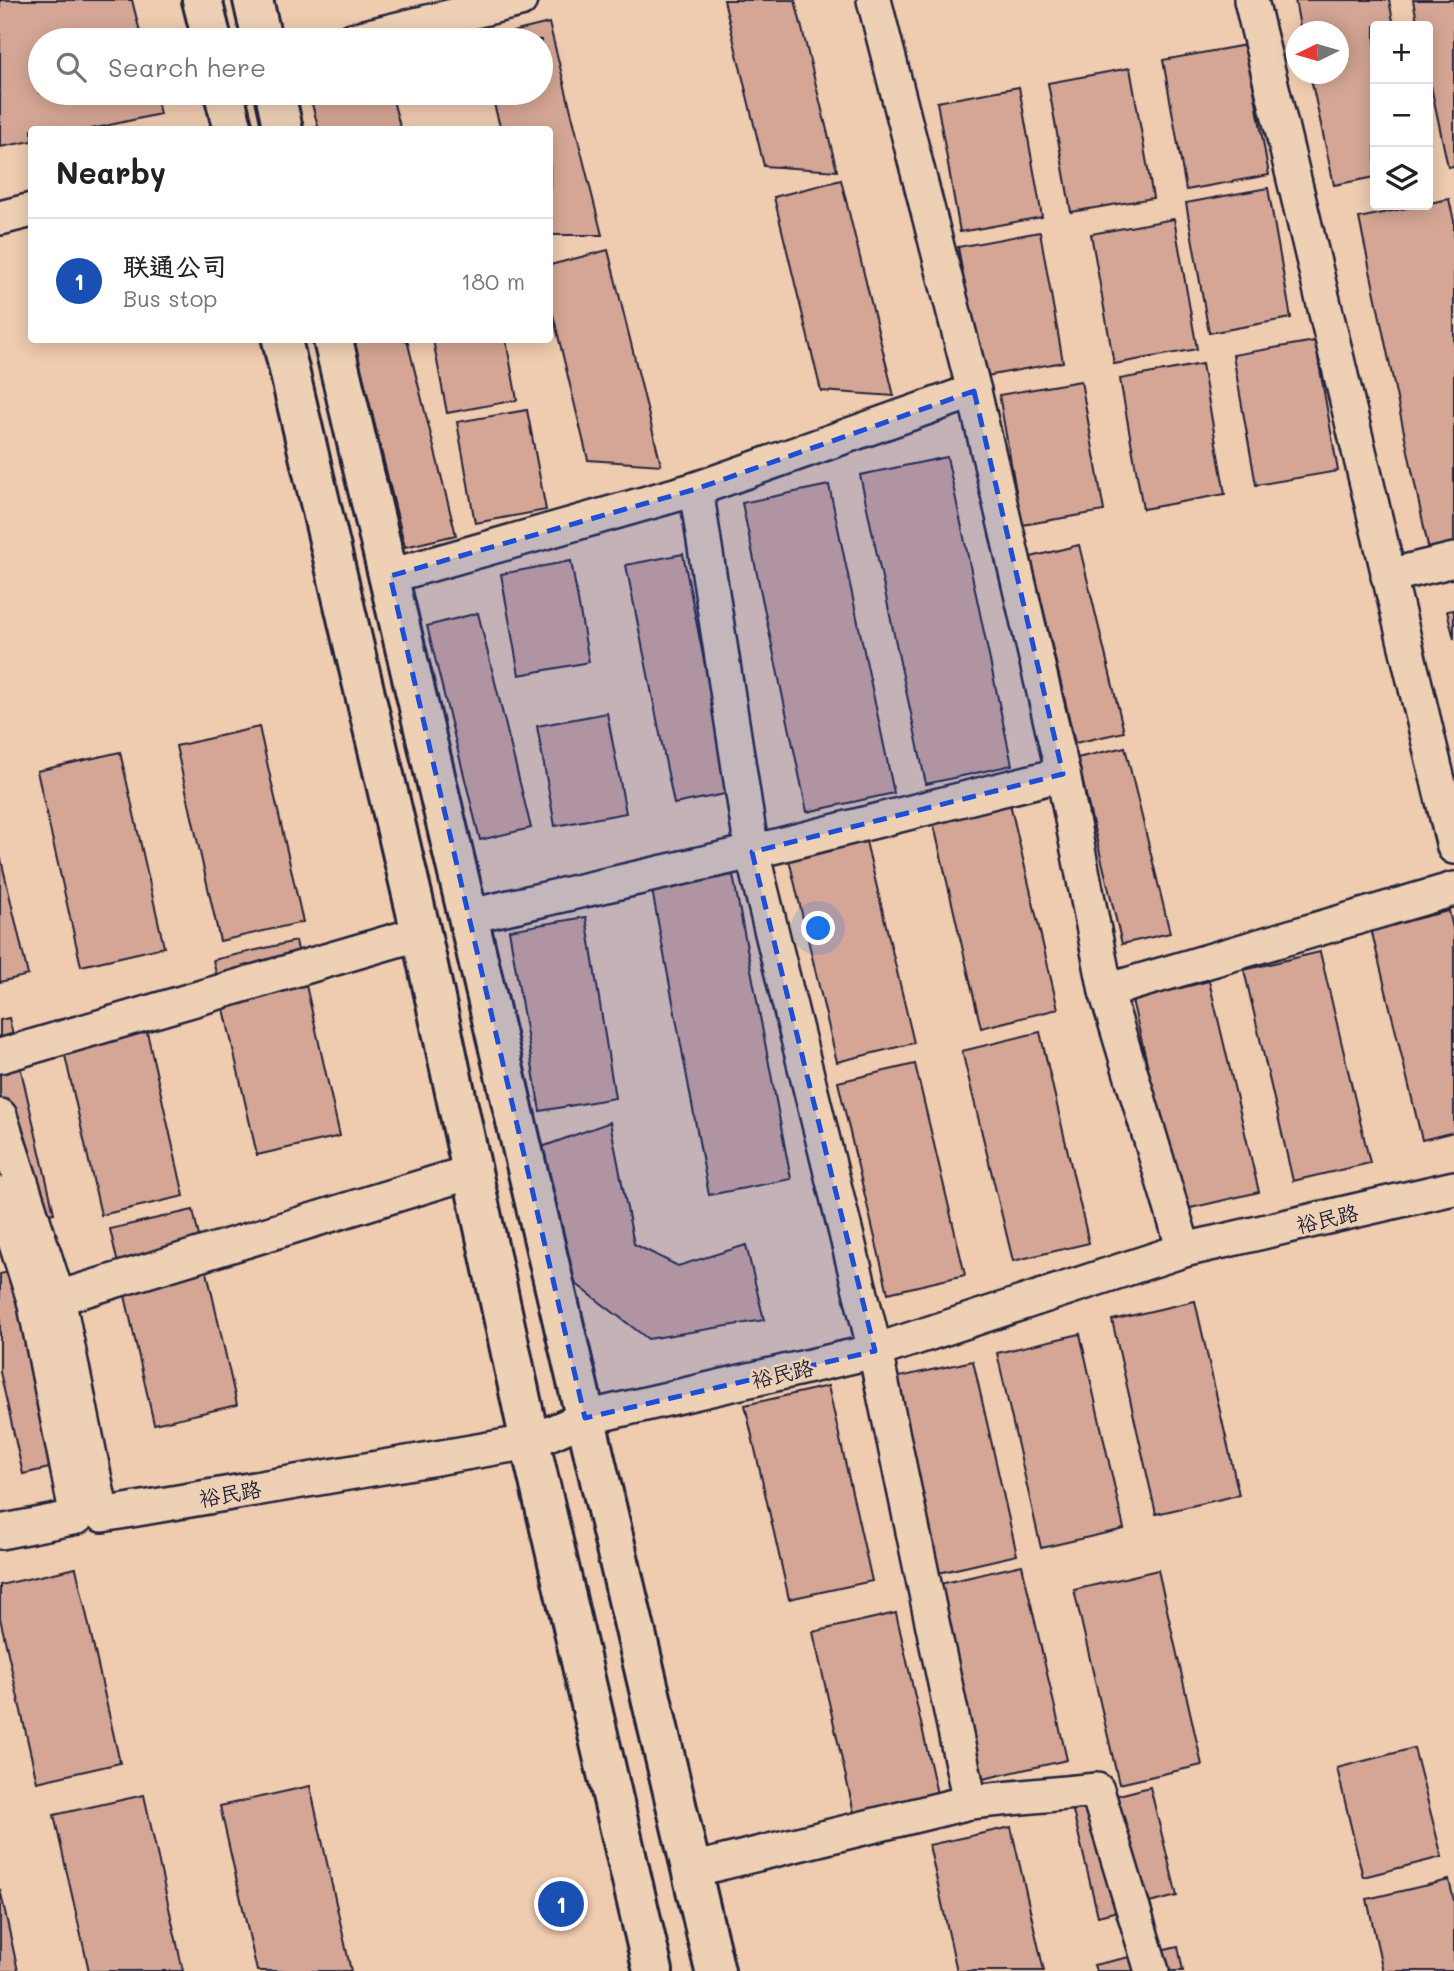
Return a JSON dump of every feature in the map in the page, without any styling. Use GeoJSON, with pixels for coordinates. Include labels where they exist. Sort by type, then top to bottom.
{"type":"FeatureCollection","features":[{"type":"Feature","properties":{"kind":"street"},"geometry":{"type":"LineString","coordinates":[[202,0],[209,28]]}},
{"type":"Feature","properties":{"kind":"street"},"geometry":{"type":"LineString","coordinates":[[253,0],[259,28]]}},
{"type":"Feature","properties":{"kind":"street"},"geometry":{"type":"LineString","coordinates":[[402,28],[520,0]]}},
{"type":"Feature","properties":{"kind":"street"},"geometry":{"type":"LineString","coordinates":[[874,0],[974,391],[1063,774],[1106,991],[1184,1250]]}},
{"type":"Feature","properties":{"kind":"street"},"geometry":{"type":"LineString","coordinates":[[1251,0],[1454,847]]}},
{"type":"Feature","properties":{"kind":"street"},"geometry":{"type":"LineString","coordinates":[[227,105],[232,126]]}},
{"type":"Feature","properties":{"kind":"street"},"geometry":{"type":"LineString","coordinates":[[278,105],[282,126]]}},
{"type":"Feature","properties":{"kind":"street"},"geometry":{"type":"LineString","coordinates":[[0,218],[28,212]]}},
{"type":"Feature","properties":{"kind":"street"},"geometry":{"type":"LineString","coordinates":[[283,343],[421,933],[530,1442],[653,1971]]}},
{"type":"Feature","properties":{"kind":"street"},"geometry":{"type":"LineString","coordinates":[[334,343],[715,1971]]}},
{"type":"Feature","properties":{"kind":"street"},"geometry":{"type":"LineString","coordinates":[[390,576],[696,489],[974,391]]}},
{"type":"Feature","properties":{"kind":"street"},"geometry":{"type":"LineString","coordinates":[[696,489],[752,852],[875,1351],[970,1801]]}},
{"type":"Feature","properties":{"kind":"street"},"geometry":{"type":"LineString","coordinates":[[1388,576],[1454,560]]}},
{"type":"Feature","properties":{"kind":"street"},"geometry":{"type":"LineString","coordinates":[[470,916],[752,852],[1063,774]]}},
{"type":"Feature","properties":{"kind":"street"},"geometry":{"type":"LineString","coordinates":[[1106,991],[1454,889]]}},
{"type":"Feature","properties":{"kind":"street"},"geometry":{"type":"LineString","coordinates":[[0,1056],[421,933]]}},
{"type":"Feature","properties":{"kind":"street"},"geometry":{"type":"LineString","coordinates":[[0,1116],[46,1299],[90,1516]]}},
{"type":"Feature","properties":{"kind":"street"},"geometry":{"type":"LineString","coordinates":[[46,1299],[474,1171]]}},
{"type":"Feature","properties":{"kind":"street","name":"裕民路"},"geometry":{"type":"LineString","coordinates":[[0,1532],[530,1442],[585,1418],[875,1351],[1184,1250],[1454,1188]]}},
{"type":"Feature","properties":{"kind":"street"},"geometry":{"type":"LineString","coordinates":[[0,1194],[46,1299]]}},
{"type":"Feature","properties":{"kind":"street"},"geometry":{"type":"LineString","coordinates":[[692,1870],[970,1801],[1097,1790],[1152,1971]]}},
{"type":"Feature","properties":{"kind":"highlighted area"},"geometry":{"type":"Polygon","coordinates":[[[974,391],[1063,774],[752,852],[875,1351],[585,1418],[390,576],[696,489],[974,391]]]}},
{"type":"Feature","properties":{"kind":"building"},"geometry":{"type":"Polygon","coordinates":[[[0,0],[132,0],[139,28],[28,28],[28,105],[158,105],[160,114],[105,126],[28,126],[28,142],[0,147],[0,0]]]}},
{"type":"Feature","properties":{"kind":"building"},"geometry":{"type":"Polygon","coordinates":[[[724,0],[795,0],[837,171],[764,166],[724,0]]]}},
{"type":"Feature","properties":{"kind":"building"},"geometry":{"type":"Polygon","coordinates":[[[1295,0],[1389,0],[1393,21],[1370,21],[1370,178],[1334,185],[1312,84],[1349,84],[1349,21],[1299,21],[1295,0]]]}},
{"type":"Feature","properties":{"kind":"building"},"geometry":{"type":"Polygon","coordinates":[[[1413,0],[1454,0],[1454,166],[1448,167],[1433,96],[1433,21],[1417,21],[1413,0]]]}},
{"type":"Feature","properties":{"kind":"building"},"geometry":{"type":"Polygon","coordinates":[[[549,23],[550,28],[529,28],[549,23]]]}},
{"type":"Feature","properties":{"kind":"building"},"geometry":{"type":"Polygon","coordinates":[[[553,39],[602,235],[553,235],[553,126],[500,126],[494,105],[553,105],[553,39]]]}},
{"type":"Feature","properties":{"kind":"building"},"geometry":{"type":"Polygon","coordinates":[[[1246,45],[1269,175],[1186,190],[1163,60],[1246,45]]]}},
{"type":"Feature","properties":{"kind":"building"},"geometry":{"type":"Polygon","coordinates":[[[1130,68],[1153,198],[1071,212],[1048,83],[1130,68]]]}},
{"type":"Feature","properties":{"kind":"building"},"geometry":{"type":"Polygon","coordinates":[[[1019,87],[1042,217],[960,232],[937,102],[1019,87]]]}},
{"type":"Feature","properties":{"kind":"building"},"geometry":{"type":"Polygon","coordinates":[[[312,105],[394,105],[400,126],[318,126],[312,105]]]}},
{"type":"Feature","properties":{"kind":"building"},"geometry":{"type":"Polygon","coordinates":[[[841,180],[894,396],[821,391],[774,197],[841,180]]]}},
{"type":"Feature","properties":{"kind":"building"},"geometry":{"type":"Polygon","coordinates":[[[1268,188],[1291,318],[1209,333],[1186,203],[1268,188]]]}},
{"type":"Feature","properties":{"kind":"building"},"geometry":{"type":"Polygon","coordinates":[[[1449,199],[1454,221],[1454,546],[1429,551],[1359,218],[1397,210],[1433,210],[1433,202],[1449,199]]]}},
{"type":"Feature","properties":{"kind":"building"},"geometry":{"type":"Polygon","coordinates":[[[1174,219],[1197,349],[1114,364],[1091,234],[1174,219]]]}},
{"type":"Feature","properties":{"kind":"building"},"geometry":{"type":"Polygon","coordinates":[[[1040,232],[1063,362],[981,377],[958,247],[1040,232]]]}},
{"type":"Feature","properties":{"kind":"building"},"geometry":{"type":"Polygon","coordinates":[[[608,250],[661,465],[588,460],[553,314],[553,264],[608,250]]]}},
{"type":"Feature","properties":{"kind":"building"},"geometry":{"type":"Polygon","coordinates":[[[1315,341],[1338,471],[1256,485],[1233,355],[1315,341]]]}},
{"type":"Feature","properties":{"kind":"building"},"geometry":{"type":"Polygon","coordinates":[[[355,343],[408,343],[456,535],[405,547],[355,343]]]}},
{"type":"Feature","properties":{"kind":"building"},"geometry":{"type":"Polygon","coordinates":[[[434,343],[507,343],[517,400],[447,413],[434,343]]]}},
{"type":"Feature","properties":{"kind":"building"},"geometry":{"type":"Polygon","coordinates":[[[1202,364],[1225,494],[1143,509],[1120,379],[1202,364]]]}},
{"type":"Feature","properties":{"kind":"building"},"geometry":{"type":"Polygon","coordinates":[[[1081,381],[1104,511],[1022,525],[999,395],[1081,381]]]}},
{"type":"Feature","properties":{"kind":"building"},"geometry":{"type":"Polygon","coordinates":[[[527,410],[546,510],[475,523],[457,422],[527,410]]]}},
{"type":"Feature","properties":{"kind":"building"},"geometry":{"type":"Polygon","coordinates":[[[947,457],[1012,765],[926,784],[860,475],[947,457]]]}},
{"type":"Feature","properties":{"kind":"building"},"geometry":{"type":"Polygon","coordinates":[[[829,485],[894,793],[807,812],[742,503],[829,485]]]}},
{"type":"Feature","properties":{"kind":"building"},"geometry":{"type":"Polygon","coordinates":[[[1079,545],[1124,732],[1075,743],[1031,557],[1079,545]]]}},
{"type":"Feature","properties":{"kind":"building"},"geometry":{"type":"Polygon","coordinates":[[[683,554],[730,793],[674,804],[626,565],[683,554]]]}},
{"type":"Feature","properties":{"kind":"building"},"geometry":{"type":"Polygon","coordinates":[[[571,561],[589,662],[519,675],[501,574],[571,561]]]}},
{"type":"Feature","properties":{"kind":"building"},"geometry":{"type":"Polygon","coordinates":[[[1454,610],[1454,639],[1447,611],[1454,610]]]}},
{"type":"Feature","properties":{"kind":"building"},"geometry":{"type":"Polygon","coordinates":[[[478,613],[531,828],[480,840],[427,626],[478,613]]]}},
{"type":"Feature","properties":{"kind":"building"},"geometry":{"type":"Polygon","coordinates":[[[607,713],[626,813],[555,826],[537,726],[607,713]]]}},
{"type":"Feature","properties":{"kind":"building"},"geometry":{"type":"Polygon","coordinates":[[[259,727],[303,922],[220,941],[176,746],[259,727]]]}},
{"type":"Feature","properties":{"kind":"building"},"geometry":{"type":"Polygon","coordinates":[[[1125,747],[1170,933],[1122,944],[1077,758],[1125,747]]]}},
{"type":"Feature","properties":{"kind":"building"},"geometry":{"type":"Polygon","coordinates":[[[120,752],[164,947],[81,966],[37,771],[120,752]]]}},
{"type":"Feature","properties":{"kind":"building"},"geometry":{"type":"Polygon","coordinates":[[[1009,799],[1058,1009],[981,1028],[932,817],[1009,799]]]}},
{"type":"Feature","properties":{"kind":"building"},"geometry":{"type":"Polygon","coordinates":[[[864,833],[914,1043],[837,1062],[787,851],[864,833]]]}},
{"type":"Feature","properties":{"kind":"building"},"geometry":{"type":"Polygon","coordinates":[[[0,855],[28,975],[0,982],[0,855]]]}},
{"type":"Feature","properties":{"kind":"building"},"geometry":{"type":"Polygon","coordinates":[[[733,875],[791,1179],[709,1195],[652,890],[733,875]]]}},
{"type":"Feature","properties":{"kind":"building"},"geometry":{"type":"Polygon","coordinates":[[[1449,911],[1454,933],[1454,1132],[1422,1140],[1371,929],[1449,911]]]}},
{"type":"Feature","properties":{"kind":"building"},"geometry":{"type":"Polygon","coordinates":[[[586,917],[615,1098],[540,1111],[509,930],[586,917]]]}},
{"type":"Feature","properties":{"kind":"building"},"geometry":{"type":"Polygon","coordinates":[[[296,941],[340,1136],[257,1155],[213,960],[296,941]]]}},
{"type":"Feature","properties":{"kind":"building"},"geometry":{"type":"Polygon","coordinates":[[[1320,952],[1370,1163],[1293,1181],[1244,970],[1320,952]]]}},
{"type":"Feature","properties":{"kind":"building"},"geometry":{"type":"Polygon","coordinates":[[[1209,981],[1259,1192],[1182,1210],[1132,1000],[1209,981]]]}},
{"type":"Feature","properties":{"kind":"building"},"geometry":{"type":"Polygon","coordinates":[[[140,1001],[184,1196],[101,1215],[57,1020],[140,1001]]]}},
{"type":"Feature","properties":{"kind":"building"},"geometry":{"type":"Polygon","coordinates":[[[9,1018],[54,1213],[0,1225],[0,1020],[9,1018]]]}},
{"type":"Feature","properties":{"kind":"building"},"geometry":{"type":"Polygon","coordinates":[[[1040,1032],[1089,1243],[1013,1261],[962,1051],[1040,1032]]]}},
{"type":"Feature","properties":{"kind":"building"},"geometry":{"type":"Polygon","coordinates":[[[915,1064],[965,1275],[888,1293],[838,1082],[915,1064]]]}},
{"type":"Feature","properties":{"kind":"building"},"geometry":{"type":"Polygon","coordinates":[[[610,1122],[634,1244],[678,1266],[746,1245],[764,1320],[648,1339],[567,1277],[542,1147],[610,1122]]]}},
{"type":"Feature","properties":{"kind":"building"},"geometry":{"type":"Polygon","coordinates":[[[193,1210],[237,1405],[154,1424],[110,1229],[193,1210]]]}},
{"type":"Feature","properties":{"kind":"building"},"geometry":{"type":"Polygon","coordinates":[[[62,1260],[106,1455],[23,1474],[0,1372],[0,1274],[62,1260]]]}},
{"type":"Feature","properties":{"kind":"building"},"geometry":{"type":"Polygon","coordinates":[[[1195,1301],[1239,1495],[1156,1514],[1112,1320],[1195,1301]]]}},
{"type":"Feature","properties":{"kind":"building"},"geometry":{"type":"Polygon","coordinates":[[[1080,1334],[1124,1529],[1041,1548],[997,1353],[1080,1334]]]}},
{"type":"Feature","properties":{"kind":"building"},"geometry":{"type":"Polygon","coordinates":[[[973,1361],[1017,1555],[934,1574],[890,1379],[973,1361]]]}},
{"type":"Feature","properties":{"kind":"building"},"geometry":{"type":"Polygon","coordinates":[[[828,1386],[872,1581],[789,1599],[745,1405],[828,1386]]]}},
{"type":"Feature","properties":{"kind":"building"},"geometry":{"type":"Polygon","coordinates":[[[1022,1565],[1067,1760],[983,1779],[940,1584],[1022,1565]]]}},
{"type":"Feature","properties":{"kind":"building"},"geometry":{"type":"Polygon","coordinates":[[[76,1568],[120,1763],[37,1782],[0,1618],[0,1585],[76,1568]]]}},
{"type":"Feature","properties":{"kind":"building"},"geometry":{"type":"Polygon","coordinates":[[[1158,1570],[1202,1765],[1119,1784],[1074,1590],[1158,1570]]]}},
{"type":"Feature","properties":{"kind":"building"},"geometry":{"type":"Polygon","coordinates":[[[896,1613],[940,1807],[857,1826],[813,1632],[896,1613]]]}},
{"type":"Feature","properties":{"kind":"building"},"geometry":{"type":"Polygon","coordinates":[[[1414,1748],[1442,1857],[1363,1877],[1337,1768],[1414,1748]]]}},
{"type":"Feature","properties":{"kind":"building"},"geometry":{"type":"Polygon","coordinates":[[[310,1786],[351,1971],[257,1971],[220,1806],[310,1786]]]}},
{"type":"Feature","properties":{"kind":"building"},"geometry":{"type":"Polygon","coordinates":[[[1150,1787],[1177,1896],[1098,1916],[1072,1807],[1150,1787]]]}},
{"type":"Feature","properties":{"kind":"building"},"geometry":{"type":"Polygon","coordinates":[[[144,1795],[183,1971],[89,1971],[54,1815],[144,1795]]]}},
{"type":"Feature","properties":{"kind":"building"},"geometry":{"type":"Polygon","coordinates":[[[1011,1827],[1044,1971],[957,1971],[929,1845],[1011,1827]]]}},
{"type":"Feature","properties":{"kind":"building"},"geometry":{"type":"Polygon","coordinates":[[[1449,1880],[1454,1901],[1454,1971],[1383,1971],[1367,1899],[1449,1880]]]}},
{"type":"Feature","properties":{"kind":"building"},"geometry":{"type":"Polygon","coordinates":[[[0,1889],[18,1971],[0,1971],[0,1889]]]}},
{"type":"Feature","properties":{"kind":"building"},"geometry":{"type":"Polygon","coordinates":[[[1178,1946],[1183,1971],[1096,1971],[1094,1965],[1178,1946]]]}},
{"type":"Feature","properties":{"kind":"place","name":"联通公司"},"geometry":{"type":"Point","coordinates":[561,1904]}}]}
